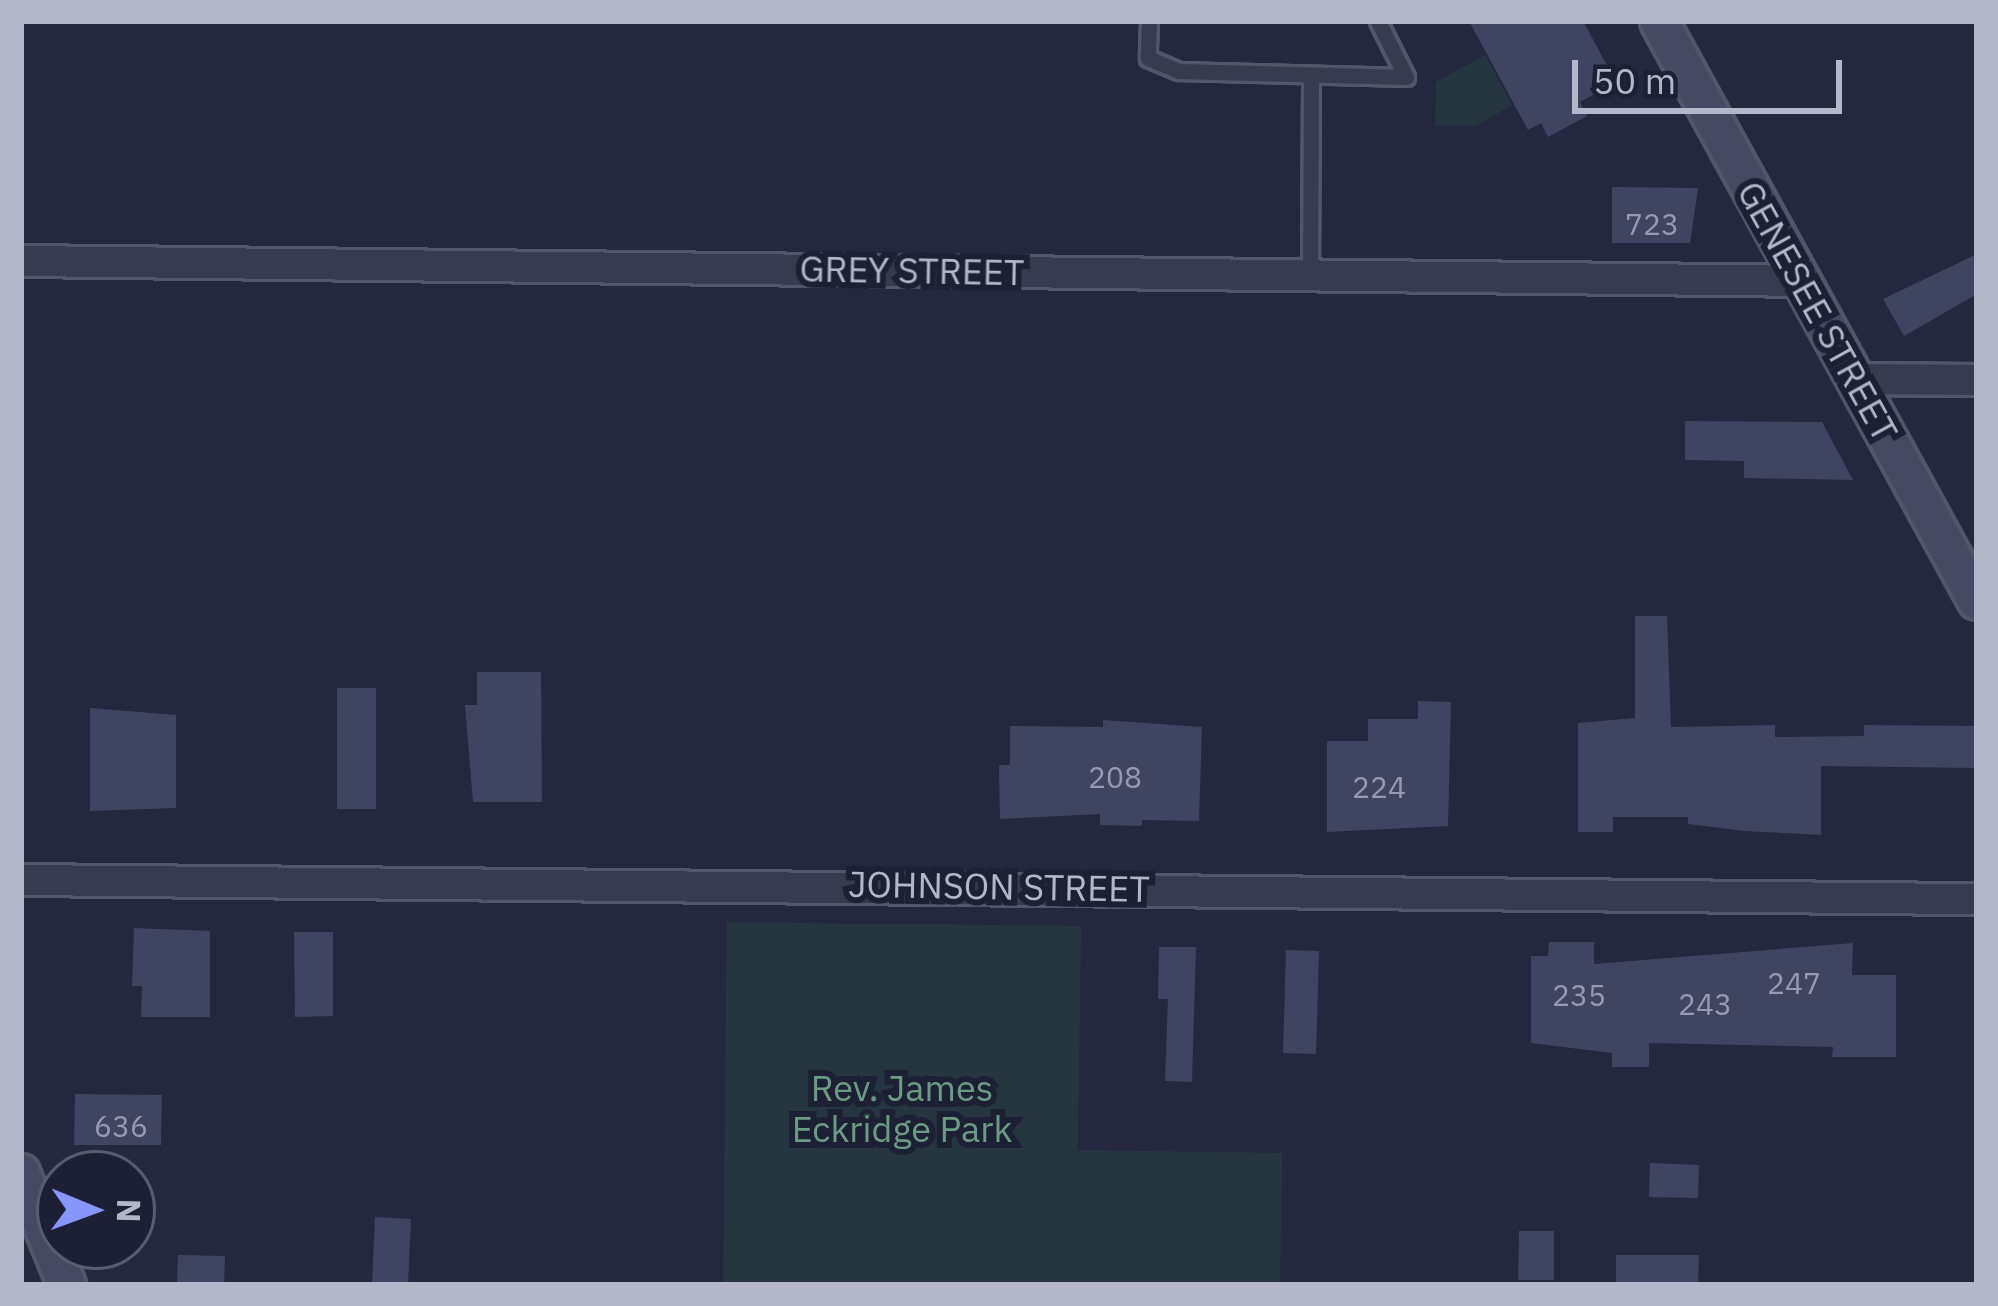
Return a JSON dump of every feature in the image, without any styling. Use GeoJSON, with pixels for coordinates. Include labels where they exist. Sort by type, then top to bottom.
{"type":"FeatureCollection","features":[{"type":"Feature","properties":{"kind":"main road","name":"GENESEE STREET"},"geometry":{"type":"LineString","coordinates":[[1660,21],[1977,601]]}},
{"type":"Feature","properties":{"kind":"main road"},"geometry":{"type":"LineString","coordinates":[[21,1173],[67,1285]]}},
{"type":"Feature","properties":{"kind":"street","name":"GREY STREET"},"geometry":{"type":"LineString","coordinates":[[21,261],[1802,281]]}},
{"type":"Feature","properties":{"kind":"street"},"geometry":{"type":"LineString","coordinates":[[1854,379],[1977,380]]}},
{"type":"Feature","properties":{"kind":"street","name":"JOHNSON STREET"},"geometry":{"type":"LineString","coordinates":[[21,880],[1977,899]]}},
{"type":"Feature","properties":{"kind":"lane"},"geometry":{"type":"LineString","coordinates":[[1149,21],[1148,58],[1179,71],[1406,77],[1378,21]]}},
{"type":"Feature","properties":{"kind":"lane"},"geometry":{"type":"LineString","coordinates":[[1310,275],[1311,75]]}},
{"type":"Feature","properties":{"kind":"green space"},"geometry":{"type":"Polygon","coordinates":[[[1485,55],[1512,105],[1476,126],[1435,125],[1436,82],[1485,55]]]}},
{"type":"Feature","properties":{"kind":"green space","name":"Rev. James Eckridge Park"},"geometry":{"type":"Polygon","coordinates":[[[727,922],[1081,926],[1078,1150],[1282,1153],[1280,1285],[723,1285],[727,922]]]}},
{"type":"Feature","properties":{"kind":"building"},"geometry":{"type":"Polygon","coordinates":[[[1469,21],[1583,21],[1616,82],[1580,102],[1587,116],[1548,137],[1541,123],[1528,130],[1469,21]]]}},
{"type":"Feature","properties":{"kind":"building"},"geometry":{"type":"Polygon","coordinates":[[[1612,187],[1698,188],[1690,243],[1612,243],[1612,187]]]}},
{"type":"Feature","properties":{"kind":"building"},"geometry":{"type":"Polygon","coordinates":[[[1977,254],[1977,294],[1904,336],[1883,299],[1977,254]]]}},
{"type":"Feature","properties":{"kind":"building"},"geometry":{"type":"Polygon","coordinates":[[[1685,421],[1822,422],[1853,480],[1744,478],[1744,461],[1685,460],[1685,421]]]}},
{"type":"Feature","properties":{"kind":"building"},"geometry":{"type":"Polygon","coordinates":[[[1635,616],[1667,616],[1671,727],[1775,725],[1775,737],[1864,736],[1864,725],[1977,726],[1977,768],[1821,766],[1821,835],[1688,824],[1688,817],[1613,817],[1613,832],[1578,832],[1578,723],[1635,718],[1635,616]]]}},
{"type":"Feature","properties":{"kind":"building"},"geometry":{"type":"Polygon","coordinates":[[[477,672],[541,672],[542,802],[473,802],[465,705],[477,705],[477,672]]]}},
{"type":"Feature","properties":{"kind":"building"},"geometry":{"type":"Polygon","coordinates":[[[337,688],[376,688],[376,809],[337,809],[337,688]]]}},
{"type":"Feature","properties":{"kind":"building"},"geometry":{"type":"Polygon","coordinates":[[[1418,701],[1451,702],[1448,826],[1327,832],[1327,741],[1368,741],[1368,719],[1418,719],[1418,701]]]}},
{"type":"Feature","properties":{"kind":"building"},"geometry":{"type":"Polygon","coordinates":[[[90,708],[176,715],[176,808],[90,811],[90,708]]]}},
{"type":"Feature","properties":{"kind":"building"},"geometry":{"type":"Polygon","coordinates":[[[1103,720],[1202,727],[1199,821],[1100,825],[1100,814],[1000,819],[999,765],[1010,765],[1010,726],[1103,727],[1103,720]]]}},
{"type":"Feature","properties":{"kind":"building"},"geometry":{"type":"Polygon","coordinates":[[[134,928],[210,931],[210,1017],[141,1017],[142,986],[132,986],[134,928]]]}},
{"type":"Feature","properties":{"kind":"building"},"geometry":{"type":"Polygon","coordinates":[[[294,932],[333,932],[333,1016],[295,1017],[294,932]]]}},
{"type":"Feature","properties":{"kind":"building"},"geometry":{"type":"Polygon","coordinates":[[[1549,942],[1594,942],[1594,964],[1853,943],[1852,975],[1896,975],[1896,1057],[1832,1057],[1833,1047],[1649,1043],[1649,1067],[1612,1067],[1612,1053],[1531,1043],[1531,956],[1548,956],[1549,942]]]}},
{"type":"Feature","properties":{"kind":"building"},"geometry":{"type":"Polygon","coordinates":[[[1159,947],[1196,947],[1192,1082],[1165,1081],[1168,999],[1158,999],[1159,947]]]}},
{"type":"Feature","properties":{"kind":"building"},"geometry":{"type":"Polygon","coordinates":[[[1286,950],[1319,951],[1316,1054],[1283,1053],[1286,950]]]}},
{"type":"Feature","properties":{"kind":"building"},"geometry":{"type":"Polygon","coordinates":[[[75,1094],[162,1095],[161,1145],[74,1145],[75,1094]]]}},
{"type":"Feature","properties":{"kind":"building"},"geometry":{"type":"Polygon","coordinates":[[[1650,1163],[1699,1165],[1698,1198],[1649,1197],[1650,1163]]]}},
{"type":"Feature","properties":{"kind":"building"},"geometry":{"type":"Polygon","coordinates":[[[375,1217],[411,1219],[408,1285],[372,1285],[375,1217]]]}},
{"type":"Feature","properties":{"kind":"building"},"geometry":{"type":"Polygon","coordinates":[[[1519,1231],[1554,1231],[1554,1280],[1518,1280],[1519,1231]]]}},
{"type":"Feature","properties":{"kind":"building"},"geometry":{"type":"Polygon","coordinates":[[[178,1255],[225,1256],[224,1285],[177,1285],[178,1255]]]}},
{"type":"Feature","properties":{"kind":"building"},"geometry":{"type":"Polygon","coordinates":[[[1616,1255],[1699,1255],[1698,1285],[1616,1285],[1616,1255]]]}}]}
